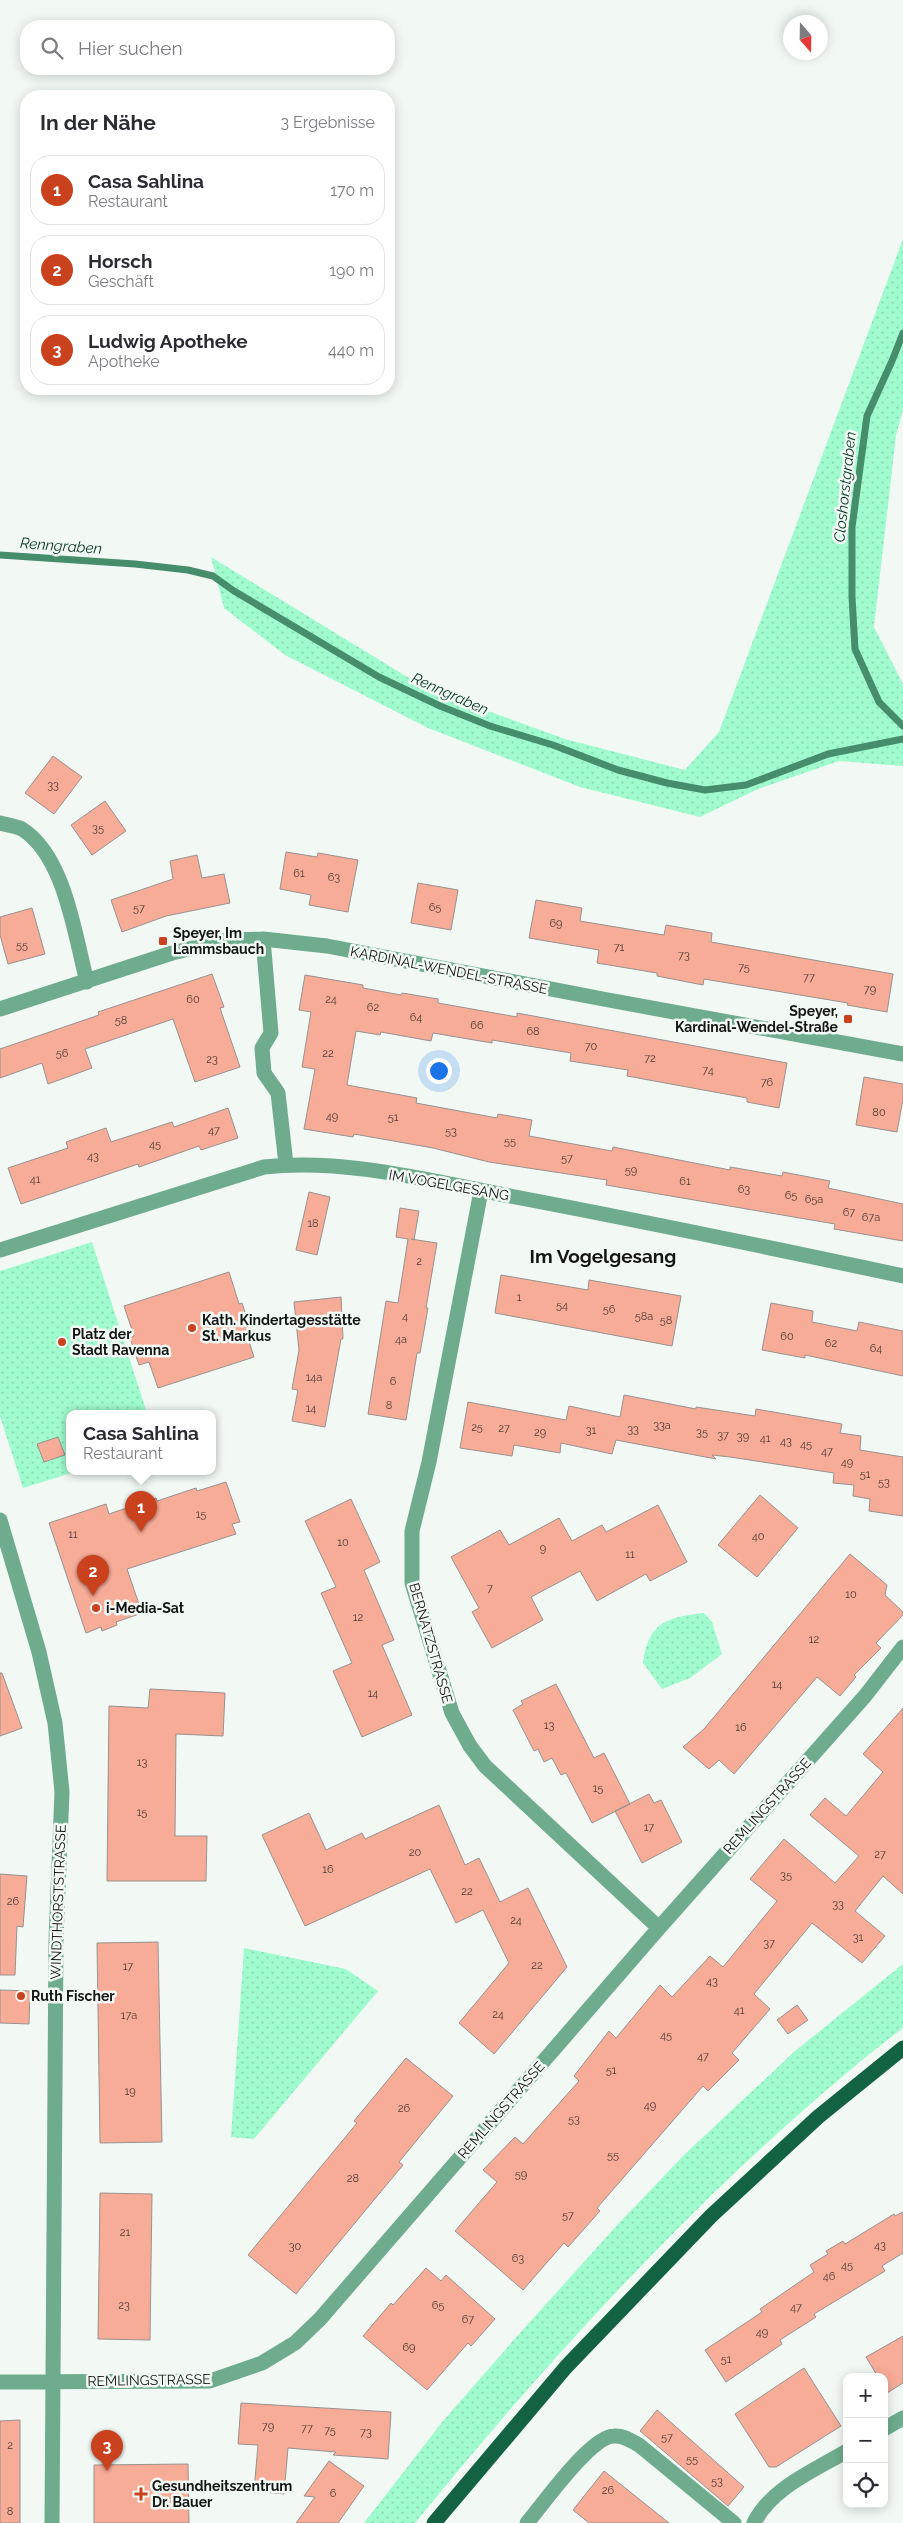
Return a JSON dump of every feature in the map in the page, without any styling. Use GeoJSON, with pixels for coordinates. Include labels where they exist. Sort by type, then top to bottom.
{"type":"FeatureCollection","features":[{"type":"Feature","properties":{"kind":"main road"},"geometry":{"type":"LineString","coordinates":[[434,2523],[566,2368],[711,2216],[818,2117],[903,2048]]}},
{"type":"Feature","properties":{"kind":"street"},"geometry":{"type":"LineString","coordinates":[[0,823],[21,829],[42,846],[55,871],[66,900],[87,982]]}},
{"type":"Feature","properties":{"kind":"street"},"geometry":{"type":"LineString","coordinates":[[263,939],[272,1033],[262,1048],[264,1073],[278,1093],[286,1164]]}},
{"type":"Feature","properties":{"kind":"street","name":"KARDINAL-WENDEL-STRASSE"},"geometry":{"type":"LineString","coordinates":[[0,1009],[172,953],[226,940],[263,939],[327,946],[603,1000],[903,1054]]}},
{"type":"Feature","properties":{"kind":"street","name":"IM VOGELGESANG"},"geometry":{"type":"LineString","coordinates":[[0,1250],[264,1166],[286,1164],[324,1166],[382,1173],[684,1229],[903,1276]]}},
{"type":"Feature","properties":{"kind":"street","name":"BERNATZSTRASSE"},"geometry":{"type":"LineString","coordinates":[[481,1191],[430,1462],[412,1531],[412,1583],[452,1713],[470,1746],[485,1766],[659,1928]]}},
{"type":"Feature","properties":{"kind":"street","name":"WINDTHORSTSTRASSE"},"geometry":{"type":"LineString","coordinates":[[0,1520],[39,1652],[55,1724],[62,1792],[56,1938],[52,2523]]}},
{"type":"Feature","properties":{"kind":"street","name":"REMLINGSTRASSE"},"geometry":{"type":"LineString","coordinates":[[0,2382],[210,2381],[262,2363],[294,2343],[326,2311],[659,1928],[865,1696],[903,1647]]}},
{"type":"Feature","properties":{"kind":"street"},"geometry":{"type":"LineString","coordinates":[[888,2427],[903,2418]]}},
{"type":"Feature","properties":{"kind":"street"},"geometry":{"type":"LineString","coordinates":[[527,2523],[586,2451],[602,2438],[614,2436],[627,2439],[639,2446],[734,2523]]}},
{"type":"Feature","properties":{"kind":"street"},"geometry":{"type":"LineString","coordinates":[[754,2523],[764,2507],[775,2496],[843,2454]]}},
{"type":"Feature","properties":{"kind":"green space"},"geometry":{"type":"Polygon","coordinates":[[[903,239],[903,410],[896,435],[874,627],[903,684],[903,766],[839,761],[758,789],[700,817],[580,787],[428,728],[285,655],[224,608],[211,557],[427,689],[565,739],[685,770],[719,732],[903,239]]]}},
{"type":"Feature","properties":{"kind":"green space","name":"Platz der Stadt Ravenna"},"geometry":{"type":"Polygon","coordinates":[[[92,1242],[146,1410],[66,1410],[66,1475],[23,1488],[0,1416],[0,1271],[92,1242]]]}},
{"type":"Feature","properties":{"kind":"green space"},"geometry":{"type":"Polygon","coordinates":[[[704,1613],[712,1622],[722,1654],[690,1678],[662,1689],[643,1663],[649,1639],[661,1624],[669,1620],[704,1613]]]}},
{"type":"Feature","properties":{"kind":"green space"},"geometry":{"type":"Polygon","coordinates":[[[244,1948],[346,1969],[378,1991],[254,2139],[231,2137],[244,1948]]]}},
{"type":"Feature","properties":{"kind":"green space"},"geometry":{"type":"Polygon","coordinates":[[[903,1964],[903,2028],[781,2130],[655,2251],[532,2384],[415,2523],[364,2523],[443,2421],[619,2223],[686,2153],[795,2051],[903,1964]]]}},
{"type":"Feature","properties":{"kind":"building"},"geometry":{"type":"Polygon","coordinates":[[[53,756],[82,777],[54,814],[25,793],[53,756]]]}},
{"type":"Feature","properties":{"kind":"building"},"geometry":{"type":"Polygon","coordinates":[[[105,801],[126,831],[92,855],[71,825],[105,801]]]}},
{"type":"Feature","properties":{"kind":"building"},"geometry":{"type":"Polygon","coordinates":[[[286,852],[317,857],[318,853],[358,860],[348,912],[309,905],[311,895],[280,889],[286,852]]]}},
{"type":"Feature","properties":{"kind":"building"},"geometry":{"type":"Polygon","coordinates":[[[197,855],[202,878],[224,874],[230,903],[166,916],[122,932],[111,900],[173,879],[170,861],[197,855]]]}},
{"type":"Feature","properties":{"kind":"building"},"geometry":{"type":"Polygon","coordinates":[[[418,883],[458,890],[451,930],[411,923],[418,883]]]}},
{"type":"Feature","properties":{"kind":"building"},"geometry":{"type":"Polygon","coordinates":[[[536,900],[582,908],[580,921],[664,935],[666,925],[712,933],[711,942],[893,974],[887,1012],[847,1005],[848,1003],[704,979],[703,985],[657,976],[657,973],[597,963],[599,950],[529,938],[536,900]]]}},
{"type":"Feature","properties":{"kind":"building"},"geometry":{"type":"Polygon","coordinates":[[[32,908],[45,954],[8,964],[0,935],[0,917],[32,908]]]}},
{"type":"Feature","properties":{"kind":"building"},"geometry":{"type":"Polygon","coordinates":[[[212,974],[224,1007],[220,1008],[240,1067],[195,1082],[173,1019],[85,1049],[92,1068],[48,1084],[42,1063],[0,1078],[0,1049],[99,1015],[98,1012],[212,974]]]}},
{"type":"Feature","properties":{"kind":"building"},"geometry":{"type":"Polygon","coordinates":[[[305,975],[363,985],[363,988],[401,995],[402,993],[438,999],[438,1003],[517,1017],[517,1013],[787,1063],[779,1108],[747,1102],[747,1098],[627,1076],[628,1070],[570,1061],[571,1053],[492,1040],[492,1043],[433,1033],[431,1041],[381,1032],[380,1035],[356,1031],[347,1085],[417,1098],[416,1103],[497,1118],[498,1114],[532,1120],[529,1136],[612,1151],[613,1147],[730,1170],[730,1167],[782,1176],[783,1172],[830,1181],[828,1188],[903,1204],[903,1241],[834,1229],[835,1224],[606,1185],[607,1180],[489,1162],[433,1148],[354,1134],[353,1137],[304,1129],[315,1069],[302,1067],[311,1012],[299,1010],[305,975]]]}},
{"type":"Feature","properties":{"kind":"building"},"geometry":{"type":"Polygon","coordinates":[[[864,1077],[903,1084],[903,1099],[897,1132],[856,1125],[864,1077]]]}},
{"type":"Feature","properties":{"kind":"building"},"geometry":{"type":"Polygon","coordinates":[[[228,1108],[238,1138],[201,1150],[199,1146],[139,1167],[138,1164],[21,1204],[8,1168],[68,1148],[66,1142],[106,1128],[111,1142],[172,1122],[174,1127],[228,1108]]]}},
{"type":"Feature","properties":{"kind":"building"},"geometry":{"type":"Polygon","coordinates":[[[309,1192],[330,1197],[317,1255],[296,1250],[309,1192]]]}},
{"type":"Feature","properties":{"kind":"building"},"geometry":{"type":"Polygon","coordinates":[[[400,1208],[419,1211],[414,1239],[437,1243],[426,1308],[428,1308],[420,1353],[417,1353],[406,1420],[368,1414],[386,1301],[398,1303],[408,1239],[396,1237],[400,1208]]]}},
{"type":"Feature","properties":{"kind":"building"},"geometry":{"type":"Polygon","coordinates":[[[229,1272],[239,1304],[242,1303],[251,1330],[246,1332],[254,1357],[158,1388],[149,1362],[139,1365],[130,1338],[134,1336],[124,1306],[229,1272]]]}},
{"type":"Feature","properties":{"kind":"building"},"geometry":{"type":"Polygon","coordinates":[[[501,1275],[588,1290],[589,1280],[681,1296],[672,1346],[495,1313],[501,1275]]]}},
{"type":"Feature","properties":{"kind":"building"},"geometry":{"type":"Polygon","coordinates":[[[341,1297],[343,1339],[341,1339],[325,1427],[292,1421],[298,1390],[292,1389],[299,1350],[294,1302],[341,1297]]]}},
{"type":"Feature","properties":{"kind":"building"},"geometry":{"type":"Polygon","coordinates":[[[771,1303],[813,1311],[812,1322],[857,1331],[859,1322],[903,1331],[903,1376],[805,1355],[805,1358],[762,1350],[771,1303]]]}},
{"type":"Feature","properties":{"kind":"building"},"geometry":{"type":"Polygon","coordinates":[[[624,1395],[696,1409],[696,1407],[755,1416],[756,1409],[842,1424],[840,1433],[861,1436],[860,1450],[903,1457],[903,1516],[869,1511],[870,1499],[853,1496],[854,1485],[833,1483],[834,1473],[730,1457],[712,1455],[716,1459],[616,1440],[612,1454],[561,1443],[560,1453],[514,1445],[512,1456],[460,1448],[468,1402],[566,1420],[569,1406],[620,1417],[624,1395]]]}},
{"type":"Feature","properties":{"kind":"building"},"geometry":{"type":"Polygon","coordinates":[[[58,1437],[65,1455],[44,1462],[37,1444],[58,1437]]]}},
{"type":"Feature","properties":{"kind":"building"},"geometry":{"type":"Polygon","coordinates":[[[226,1482],[240,1522],[232,1524],[236,1534],[127,1569],[142,1613],[116,1622],[117,1625],[102,1631],[101,1627],[86,1633],[49,1523],[106,1504],[109,1514],[156,1498],[157,1501],[196,1488],[197,1491],[226,1482]]]}},
{"type":"Feature","properties":{"kind":"building"},"geometry":{"type":"Polygon","coordinates":[[[760,1495],[798,1528],[757,1577],[718,1545],[760,1495]]]}},
{"type":"Feature","properties":{"kind":"building"},"geometry":{"type":"Polygon","coordinates":[[[351,1499],[380,1562],[364,1570],[394,1640],[382,1645],[412,1715],[362,1737],[333,1671],[352,1663],[321,1593],[336,1587],[305,1521],[351,1499]]]}},
{"type":"Feature","properties":{"kind":"building"},"geometry":{"type":"Polygon","coordinates":[[[658,1505],[687,1562],[650,1581],[646,1574],[597,1601],[580,1571],[531,1597],[543,1620],[492,1648],[472,1612],[479,1608],[451,1557],[500,1530],[509,1545],[559,1518],[572,1541],[602,1525],[606,1532],[658,1505]]]}},
{"type":"Feature","properties":{"kind":"building"},"geometry":{"type":"Polygon","coordinates":[[[850,1554],[887,1585],[885,1595],[903,1612],[903,1615],[876,1643],[881,1648],[854,1675],[856,1677],[840,1696],[817,1677],[734,1774],[719,1760],[709,1769],[683,1747],[704,1729],[850,1554]]]}},
{"type":"Feature","properties":{"kind":"building"},"geometry":{"type":"Polygon","coordinates":[[[0,1673],[2,1673],[22,1728],[0,1736],[0,1673]]]}},
{"type":"Feature","properties":{"kind":"building"},"geometry":{"type":"Polygon","coordinates":[[[556,1684],[594,1758],[604,1753],[630,1804],[592,1823],[566,1773],[561,1775],[552,1758],[544,1762],[538,1749],[534,1751],[513,1710],[523,1704],[521,1701],[556,1684]]]}},
{"type":"Feature","properties":{"kind":"building"},"geometry":{"type":"Polygon","coordinates":[[[150,1689],[225,1693],[223,1736],[176,1734],[175,1836],[207,1836],[206,1881],[107,1881],[109,1706],[148,1708],[150,1689]]]}},
{"type":"Feature","properties":{"kind":"building"},"geometry":{"type":"Polygon","coordinates":[[[903,1708],[903,1894],[883,1876],[855,1911],[885,1936],[862,1963],[812,1923],[754,1994],[770,2009],[732,2053],[739,2060],[708,2091],[703,2086],[597,2208],[600,2211],[568,2247],[564,2243],[523,2290],[455,2231],[497,2182],[483,2170],[515,2137],[523,2144],[579,2081],[574,2076],[609,2031],[616,2038],[660,1985],[672,1997],[710,1956],[723,1967],[777,1901],[750,1879],[784,1839],[835,1883],[859,1856],[810,1815],[825,1798],[846,1816],[883,1772],[863,1754],[903,1708]]]}},
{"type":"Feature","properties":{"kind":"building"},"geometry":{"type":"Polygon","coordinates":[[[649,1794],[654,1803],[661,1800],[682,1842],[642,1863],[615,1811],[649,1794]]]}},
{"type":"Feature","properties":{"kind":"building"},"geometry":{"type":"Polygon","coordinates":[[[439,1805],[465,1865],[479,1858],[500,1902],[528,1888],[567,1967],[494,2054],[459,2023],[509,1963],[483,1910],[456,1923],[430,1869],[305,1926],[262,1835],[309,1813],[326,1850],[362,1833],[365,1839],[439,1805]]]}},
{"type":"Feature","properties":{"kind":"building"},"geometry":{"type":"Polygon","coordinates":[[[0,1874],[27,1876],[23,1927],[17,1926],[15,1975],[0,1975],[0,1874]]]}},
{"type":"Feature","properties":{"kind":"building"},"geometry":{"type":"Polygon","coordinates":[[[158,1942],[162,2142],[100,2143],[97,1943],[158,1942]]]}},
{"type":"Feature","properties":{"kind":"building"},"geometry":{"type":"Polygon","coordinates":[[[0,1990],[30,1991],[29,2024],[0,2023],[0,1990]]]}},
{"type":"Feature","properties":{"kind":"building"},"geometry":{"type":"Polygon","coordinates":[[[797,2005],[808,2020],[788,2034],[777,2020],[797,2005]]]}},
{"type":"Feature","properties":{"kind":"building"},"geometry":{"type":"Polygon","coordinates":[[[406,2058],[453,2096],[399,2162],[403,2165],[296,2294],[248,2255],[357,2123],[354,2121],[406,2058]]]}},
{"type":"Feature","properties":{"kind":"building"},"geometry":{"type":"Polygon","coordinates":[[[100,2193],[152,2194],[150,2340],[98,2339],[100,2193]]]}},
{"type":"Feature","properties":{"kind":"building"},"geometry":{"type":"Polygon","coordinates":[[[903,2212],[903,2253],[882,2266],[885,2271],[814,2314],[816,2317],[780,2340],[782,2344],[726,2382],[705,2350],[762,2312],[760,2309],[814,2272],[810,2265],[828,2254],[826,2251],[843,2241],[845,2244],[894,2214],[895,2216],[903,2212]]]}},
{"type":"Feature","properties":{"kind":"building"},"geometry":{"type":"Polygon","coordinates":[[[426,2268],[441,2281],[446,2275],[495,2319],[471,2346],[468,2343],[427,2390],[363,2336],[391,2303],[393,2305],[426,2268]]]}},
{"type":"Feature","properties":{"kind":"building"},"geometry":{"type":"Polygon","coordinates":[[[903,2336],[903,2383],[888,2392],[888,2373],[876,2373],[866,2357],[903,2336]]]}},
{"type":"Feature","properties":{"kind":"building"},"geometry":{"type":"Polygon","coordinates":[[[804,2368],[841,2426],[776,2467],[769,2467],[735,2414],[804,2368]]]}},
{"type":"Feature","properties":{"kind":"building"},"geometry":{"type":"Polygon","coordinates":[[[241,2403],[391,2412],[388,2459],[333,2455],[336,2452],[288,2448],[284,2494],[254,2491],[258,2445],[238,2444],[241,2403]]]}},
{"type":"Feature","properties":{"kind":"building"},"geometry":{"type":"Polygon","coordinates":[[[657,2410],[744,2487],[728,2506],[640,2431],[657,2410]]]}},
{"type":"Feature","properties":{"kind":"building"},"geometry":{"type":"Polygon","coordinates":[[[20,2420],[20,2523],[0,2523],[0,2421],[20,2420]]]}},
{"type":"Feature","properties":{"kind":"building"},"geometry":{"type":"Polygon","coordinates":[[[329,2461],[364,2486],[338,2523],[296,2523],[315,2497],[304,2496],[329,2461]]]}},
{"type":"Feature","properties":{"kind":"building","name":"Gesundheitszentrum Dr. Bauer"},"geometry":{"type":"Polygon","coordinates":[[[188,2464],[189,2523],[94,2523],[94,2465],[188,2464]]]}},
{"type":"Feature","properties":{"kind":"building"},"geometry":{"type":"Polygon","coordinates":[[[604,2471],[669,2523],[589,2523],[573,2510],[604,2471]]]}},
{"type":"Feature","properties":{"kind":"waterway","name":"Closhorstgraben"},"geometry":{"type":"LineString","coordinates":[[903,333],[867,416],[852,527],[852,597],[855,649],[879,702],[903,726]]}},
{"type":"Feature","properties":{"kind":"waterway","name":"Renngraben"},"geometry":{"type":"LineString","coordinates":[[0,555],[135,564],[188,570],[213,576],[234,591],[379,677],[440,706],[490,726],[553,745],[618,770],[667,783],[705,790],[746,785],[828,754],[903,739]]}},
{"type":"Feature","properties":{"kind":"place","name":"Speyer, Im Lammsbauch"},"geometry":{"type":"Point","coordinates":[163,941]}},
{"type":"Feature","properties":{"kind":"place","name":"Speyer, Kardinal-Wendel-Straße"},"geometry":{"type":"Point","coordinates":[848,1019]}},
{"type":"Feature","properties":{"kind":"place","name":"Kath. Kindertagesstätte St. Markus"},"geometry":{"type":"Point","coordinates":[192,1328]}},
{"type":"Feature","properties":{"kind":"place","name":"Platz der Stadt Ravenna"},"geometry":{"type":"Point","coordinates":[62,1342]}},
{"type":"Feature","properties":{"kind":"place","name":"Casa Sahlina"},"geometry":{"type":"Point","coordinates":[141,1532]}},
{"type":"Feature","properties":{"kind":"place","name":"Horsch"},"geometry":{"type":"Point","coordinates":[93,1596]}},
{"type":"Feature","properties":{"kind":"place","name":"i-Media-Sat"},"geometry":{"type":"Point","coordinates":[96,1608]}},
{"type":"Feature","properties":{"kind":"place","name":"Ruth Fischer"},"geometry":{"type":"Point","coordinates":[21,1996]}},
{"type":"Feature","properties":{"kind":"place","name":"Ludwig Apotheke"},"geometry":{"type":"Point","coordinates":[107,2471]}},
{"type":"Feature","properties":{"kind":"place","name":"Gesundheitszentrum Dr. Bauer"},"geometry":{"type":"Point","coordinates":[141,2494]}},
{"type":"Feature","properties":{"kind":"district","name":"Im Vogelgesang"},"geometry":{"type":"Point","coordinates":[603,1256]}}]}
